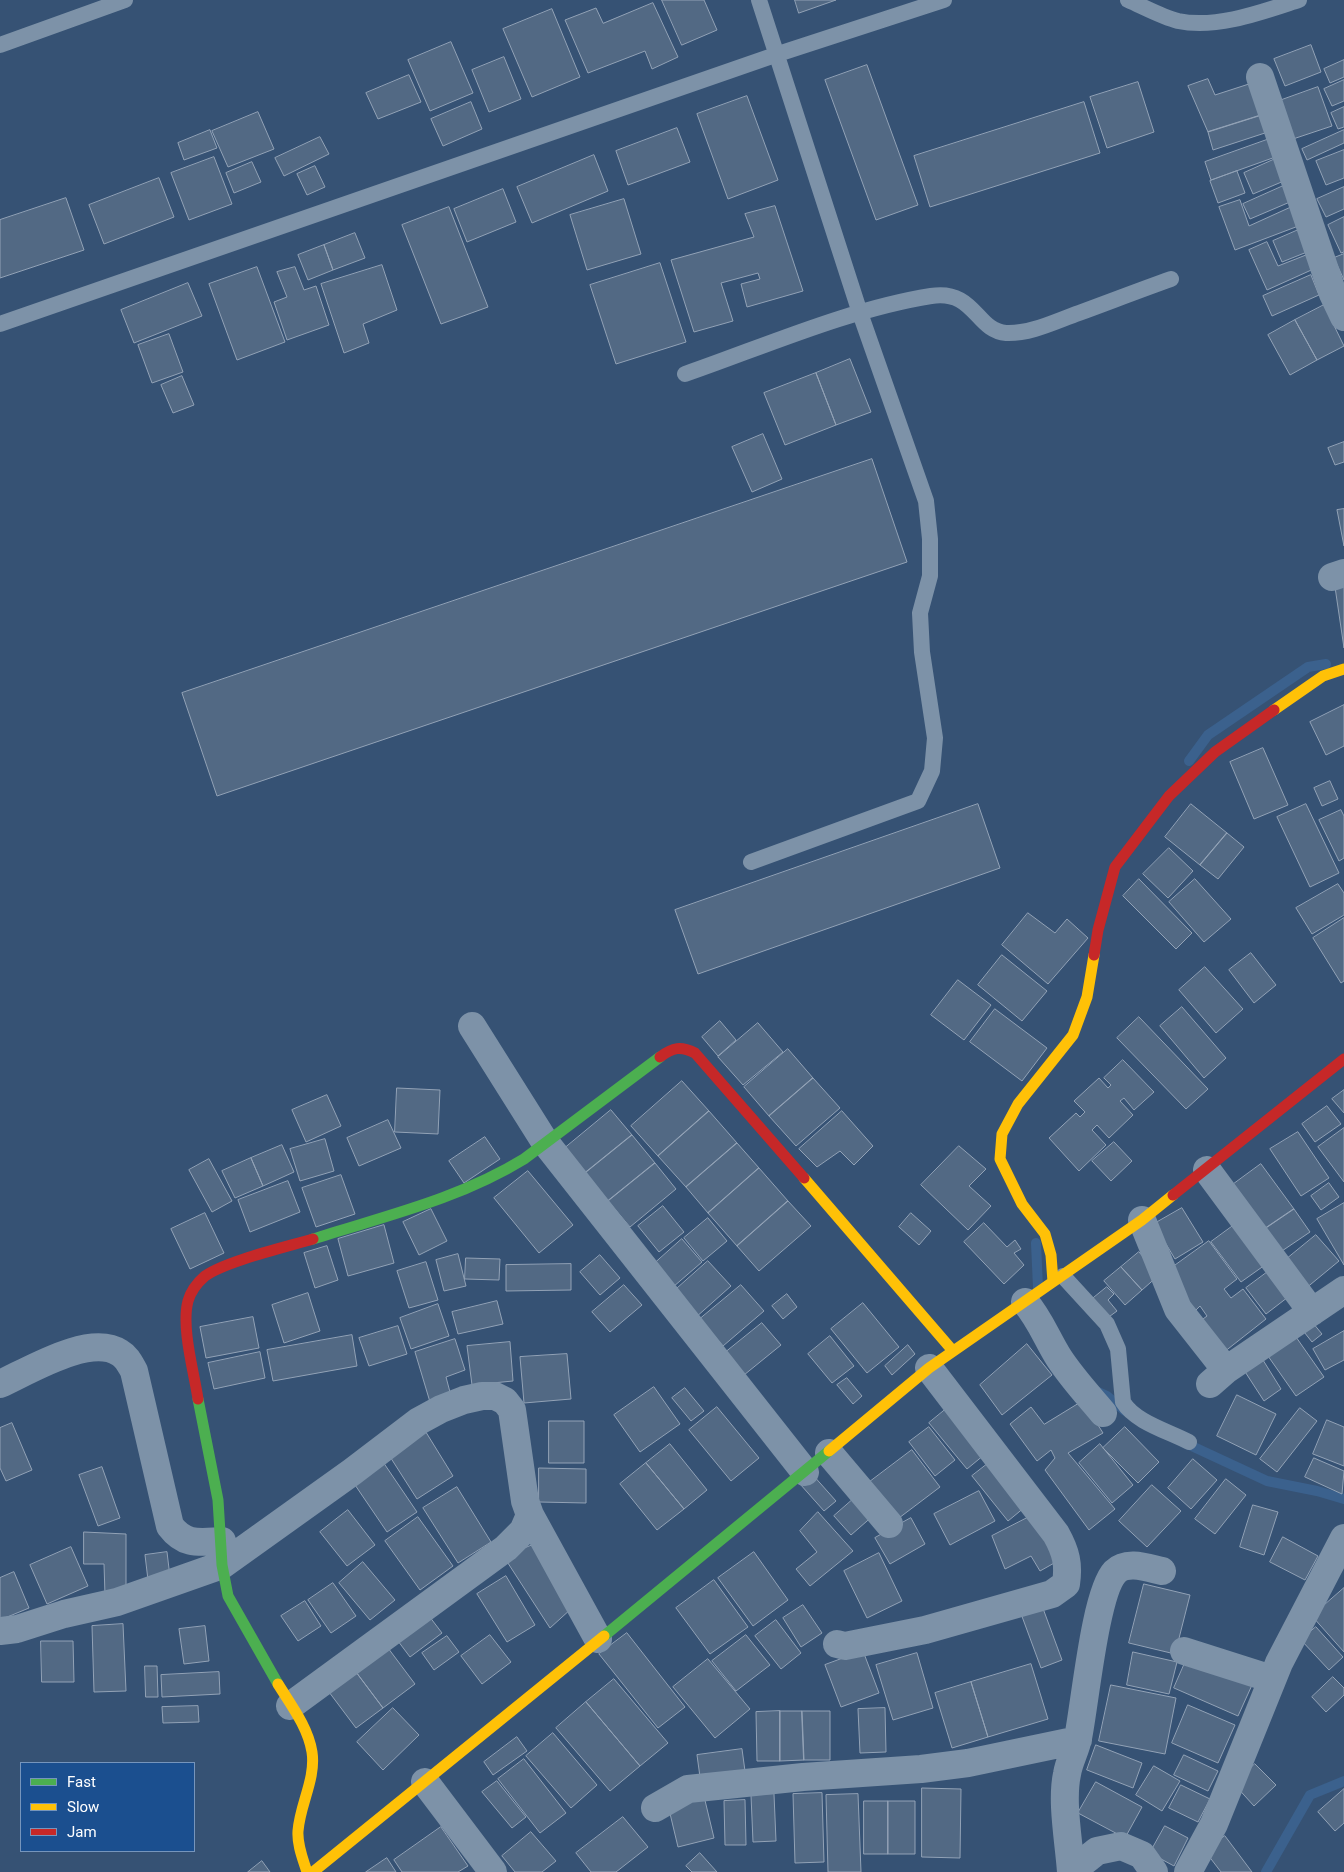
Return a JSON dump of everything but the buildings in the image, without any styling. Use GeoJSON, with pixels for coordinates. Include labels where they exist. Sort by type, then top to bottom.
{"type":"FeatureCollection","features":[{"type":"Feature","properties":{"kind":"street"},"geometry":{"type":"LineString","coordinates":[[1260,77],[1333,294],[1344,317]]}},
{"type":"Feature","properties":{"kind":"street"},"geometry":{"type":"LineString","coordinates":[[1058,1279],[1045,1234],[1022,1204],[1000,1159],[1002,1134],[1018,1104],[1073,1035],[1087,997],[1098,930],[1115,867],[1169,796],[1216,752],[1323,676],[1344,669]]}},
{"type":"Feature","properties":{"kind":"street"},"geometry":{"type":"LineString","coordinates":[[472,1026],[545,1142],[805,1472]]}},
{"type":"Feature","properties":{"kind":"street"},"geometry":{"type":"LineString","coordinates":[[307,1872],[299,1845],[298,1831],[301,1812],[313,1770],[312,1751],[304,1726],[290,1706],[228,1596],[222,1553],[218,1500],[199,1408],[187,1324],[188,1301],[195,1284],[207,1275],[227,1266],[423,1204],[500,1175],[526,1159],[545,1142],[672,1048],[691,1050],[953,1351]]}},
{"type":"Feature","properties":{"kind":"street"},"geometry":{"type":"LineString","coordinates":[[313,1872],[805,1472],[929,1368],[1142,1220],[1344,1059]]}},
{"type":"Feature","properties":{"kind":"street"},"geometry":{"type":"LineString","coordinates":[[1207,1170],[1312,1312]]}},
{"type":"Feature","properties":{"kind":"street"},"geometry":{"type":"LineString","coordinates":[[1142,1220],[1178,1309],[1218,1377],[1344,1290]]}},
{"type":"Feature","properties":{"kind":"street"},"geometry":{"type":"LineString","coordinates":[[1025,1302],[1037,1315],[1059,1357],[1073,1378],[1103,1412]]}},
{"type":"Feature","properties":{"kind":"street"},"geometry":{"type":"LineString","coordinates":[[0,1384],[76,1350],[110,1348],[120,1353],[134,1371],[170,1526],[180,1538],[222,1553]]}},
{"type":"Feature","properties":{"kind":"street"},"geometry":{"type":"LineString","coordinates":[[837,1644],[845,1646],[925,1630],[1052,1594],[1066,1584],[1068,1568],[1066,1553],[1056,1534],[929,1368]]}},
{"type":"Feature","properties":{"kind":"street"},"geometry":{"type":"LineString","coordinates":[[0,1631],[16,1629],[64,1614],[117,1602],[222,1553],[352,1472],[419,1421],[464,1400],[482,1396],[496,1396],[505,1400],[512,1410],[525,1501],[530,1516],[598,1639]]}},
{"type":"Feature","properties":{"kind":"street"},"geometry":{"type":"LineString","coordinates":[[829,1452],[889,1524]]}},
{"type":"Feature","properties":{"kind":"street"},"geometry":{"type":"LineString","coordinates":[[290,1706],[506,1548],[523,1531],[530,1516]]}},
{"type":"Feature","properties":{"kind":"street"},"geometry":{"type":"LineString","coordinates":[[1188,1872],[1214,1824],[1272,1679],[1344,1538]]}},
{"type":"Feature","properties":{"kind":"street"},"geometry":{"type":"LineString","coordinates":[[1071,1872],[1066,1774],[1078,1740],[1101,1602],[1115,1572],[1126,1566],[1138,1565],[1162,1571]]}},
{"type":"Feature","properties":{"kind":"street"},"geometry":{"type":"LineString","coordinates":[[1184,1651],[1272,1679]]}},
{"type":"Feature","properties":{"kind":"street"},"geometry":{"type":"LineString","coordinates":[[655,1808],[688,1789],[751,1781],[931,1768],[968,1763],[1078,1740]]}},
{"type":"Feature","properties":{"kind":"street"},"geometry":{"type":"LineString","coordinates":[[425,1782],[493,1872]]}},
{"type":"Feature","properties":{"kind":"street"},"geometry":{"type":"LineString","coordinates":[[1071,1872],[1097,1852],[1122,1846],[1142,1855],[1154,1872]]}},
{"type":"Feature","properties":{"kind":"lane"},"geometry":{"type":"LineString","coordinates":[[0,45],[125,0]]}},
{"type":"Feature","properties":{"kind":"lane"},"geometry":{"type":"LineString","coordinates":[[750,862],[918,801],[932,771],[936,738],[922,652],[920,613],[930,576],[930,539],[926,501],[860,313],[759,0]]}},
{"type":"Feature","properties":{"kind":"lane"},"geometry":{"type":"LineString","coordinates":[[0,324],[778,54],[944,0]]}},
{"type":"Feature","properties":{"kind":"lane"},"geometry":{"type":"LineString","coordinates":[[1135,1],[1179,21],[1216,22],[1263,12],[1299,0]]}},
{"type":"Feature","properties":{"kind":"lane"},"geometry":{"type":"LineString","coordinates":[[685,374],[860,313],[932,296],[948,296],[962,300],[986,323],[1004,333],[1032,330],[1171,279]]}},
{"type":"Feature","properties":{"kind":"lane"},"geometry":{"type":"LineString","coordinates":[[1058,1279],[1107,1324],[1118,1349],[1123,1402],[1127,1408],[1136,1415],[1189,1442]]}},
{"type":"Feature","properties":{"kind":"waterway"},"geometry":{"type":"LineString","coordinates":[[1189,761],[1208,735],[1308,667],[1326,664]]}},
{"type":"Feature","properties":{"kind":"waterway"},"geometry":{"type":"LineString","coordinates":[[1036,1243],[1038,1288]]}},
{"type":"Feature","properties":{"kind":"waterway"},"geometry":{"type":"LineString","coordinates":[[1096,1391],[1107,1396],[1125,1411]]}},
{"type":"Feature","properties":{"kind":"waterway"},"geometry":{"type":"LineString","coordinates":[[1183,1442],[1267,1481],[1317,1491],[1344,1499]]}},
{"type":"Feature","properties":{"kind":"waterway"},"geometry":{"type":"LineString","coordinates":[[1266,1872],[1310,1795],[1344,1781]]}},
{"type":"Feature","properties":{"kind":"traffic: fast"},"geometry":{"type":"LineString","coordinates":[[313,1239],[448,1196],[499,1173],[524,1159],[660,1057]]}},
{"type":"Feature","properties":{"kind":"traffic: fast"},"geometry":{"type":"LineString","coordinates":[[198,1399],[218,1500],[222,1565],[228,1596],[278,1684]]}},
{"type":"Feature","properties":{"kind":"traffic: fast"},"geometry":{"type":"LineString","coordinates":[[604,1636],[829,1451]]}},
{"type":"Feature","properties":{"kind":"traffic: slow"},"geometry":{"type":"LineString","coordinates":[[1274,710],[1323,676],[1344,669]]}},
{"type":"Feature","properties":{"kind":"traffic: slow"},"geometry":{"type":"LineString","coordinates":[[1053,1282],[1051,1255],[1045,1234],[1022,1204],[1000,1159],[1002,1134],[1018,1104],[1073,1035],[1087,997],[1094,955]]}},
{"type":"Feature","properties":{"kind":"traffic: slow"},"geometry":{"type":"LineString","coordinates":[[804,1178],[953,1351]]}},
{"type":"Feature","properties":{"kind":"traffic: slow"},"geometry":{"type":"LineString","coordinates":[[829,1451],[929,1368],[1142,1220],[1173,1195]]}},
{"type":"Feature","properties":{"kind":"traffic: slow"},"geometry":{"type":"LineString","coordinates":[[313,1872],[604,1636]]}},
{"type":"Feature","properties":{"kind":"traffic: slow"},"geometry":{"type":"LineString","coordinates":[[278,1684],[303,1725],[312,1752],[312,1772],[298,1831],[299,1847],[307,1872]]}},
{"type":"Feature","properties":{"kind":"traffic: jam"},"geometry":{"type":"LineString","coordinates":[[1094,955],[1098,930],[1115,867],[1169,796],[1215,752],[1274,710]]}},
{"type":"Feature","properties":{"kind":"traffic: jam"},"geometry":{"type":"LineString","coordinates":[[660,1057],[669,1051],[677,1049],[685,1049],[695,1053],[804,1178]]}},
{"type":"Feature","properties":{"kind":"traffic: jam"},"geometry":{"type":"LineString","coordinates":[[1173,1195],[1344,1059]]}},
{"type":"Feature","properties":{"kind":"traffic: jam"},"geometry":{"type":"LineString","coordinates":[[198,1399],[187,1336],[186,1312],[191,1293],[199,1281],[215,1270],[227,1265],[313,1239]]}}]}
